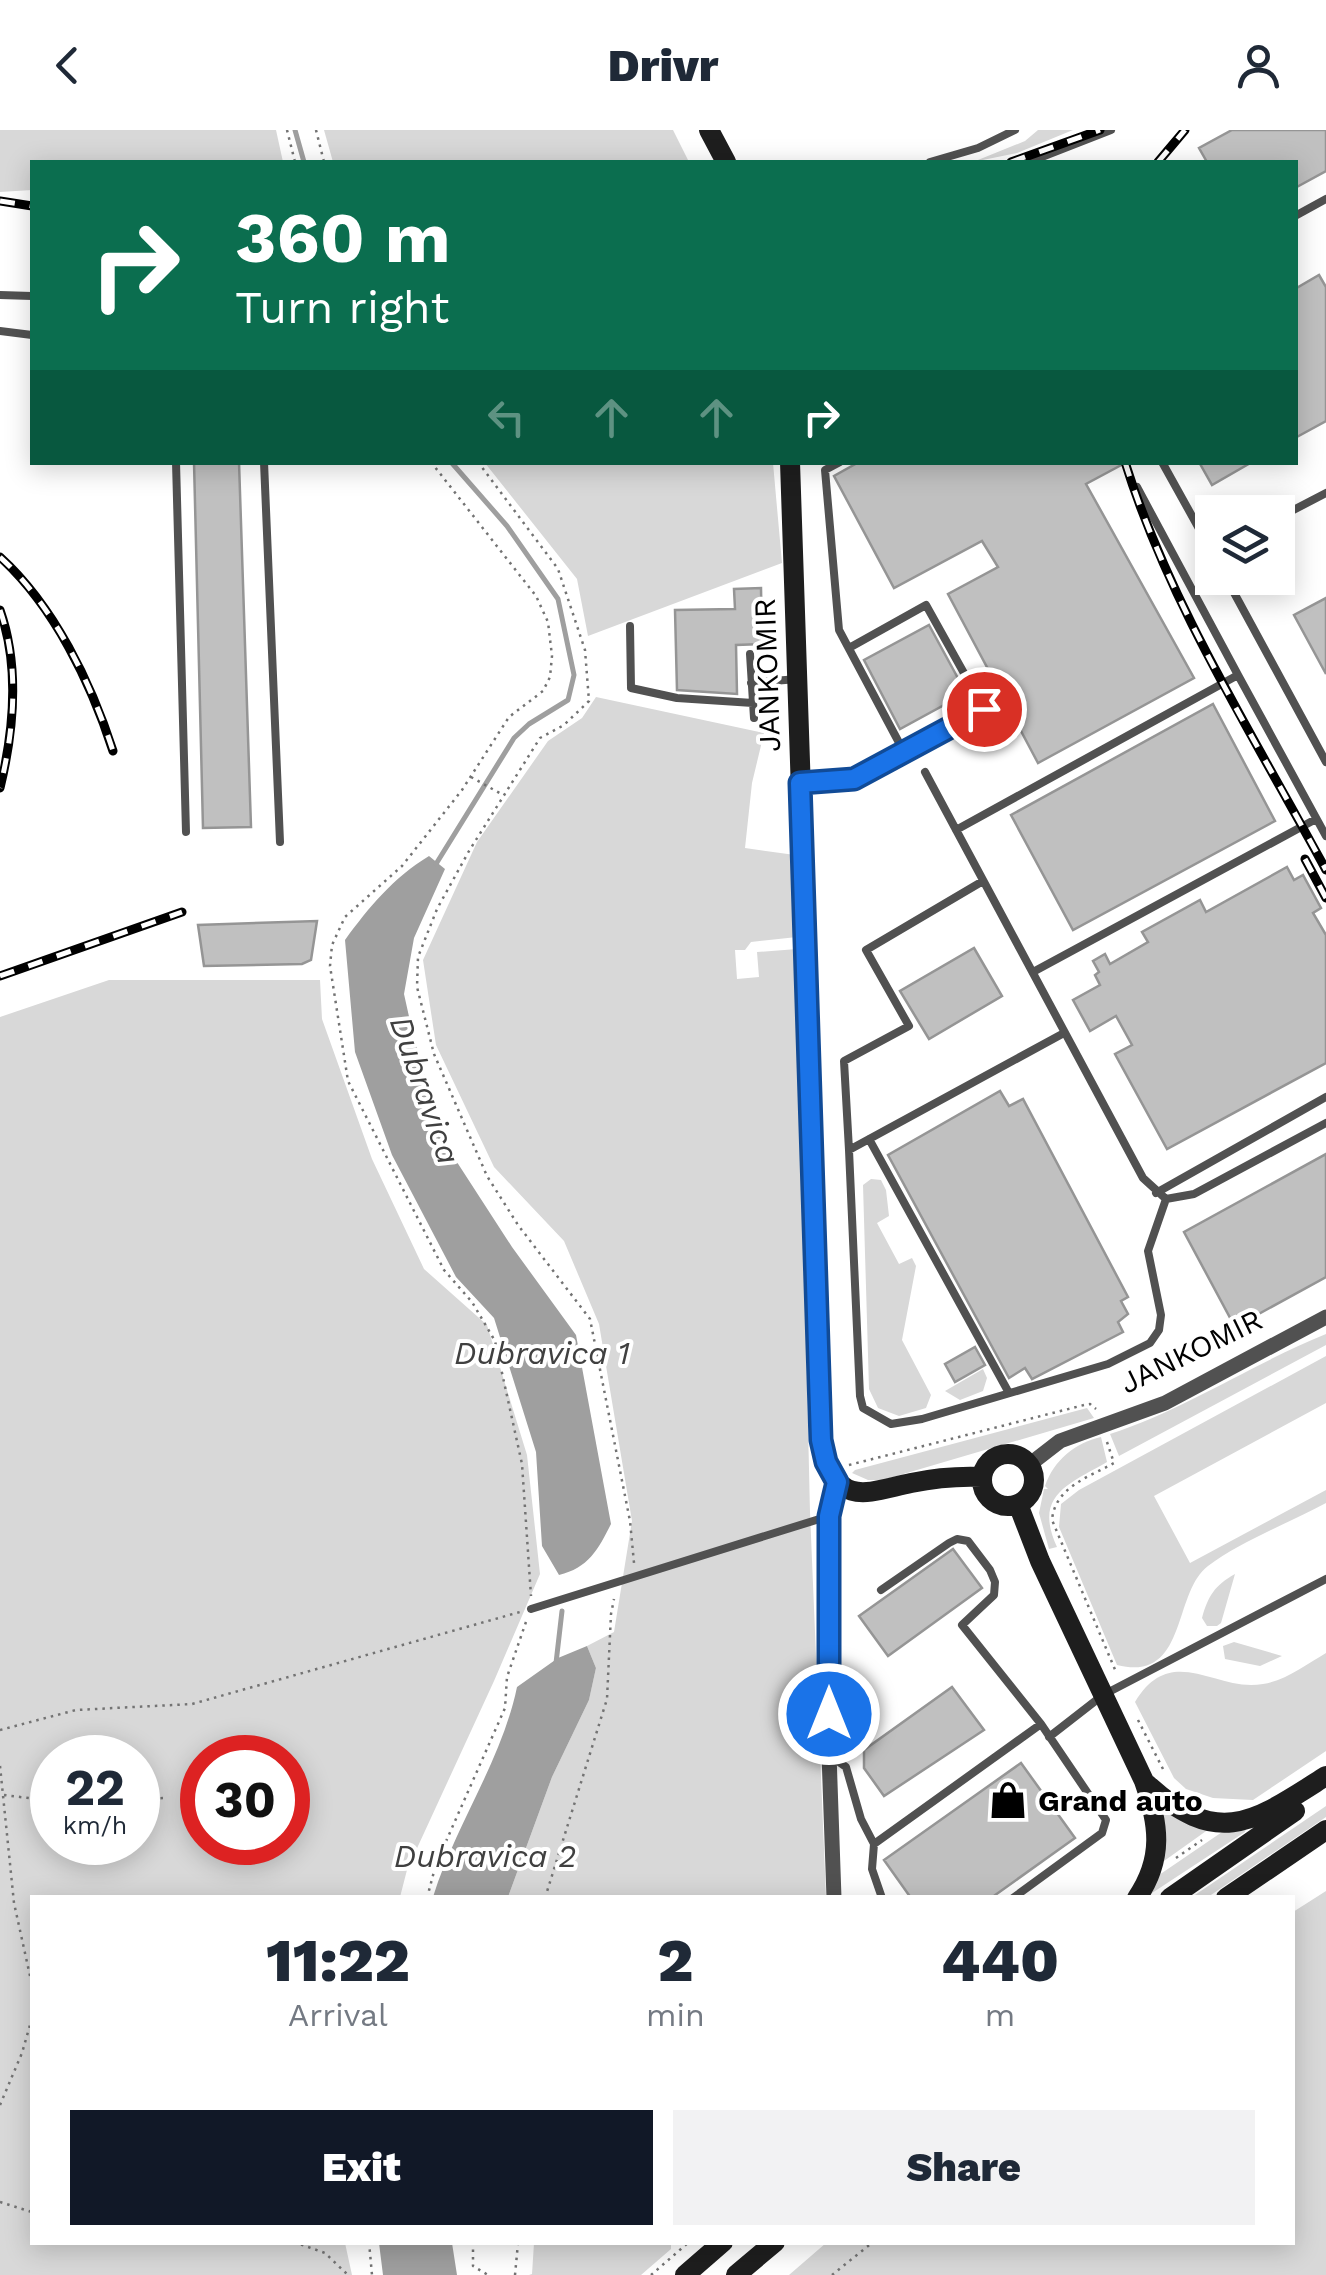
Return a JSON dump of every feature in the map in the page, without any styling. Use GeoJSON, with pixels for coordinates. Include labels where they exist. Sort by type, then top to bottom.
{"type":"FeatureCollection","features":[{"type":"Feature","properties":{"kind":"street"},"geometry":{"type":"LineString","coordinates":[[709,130],[725,160]]}},
{"type":"Feature","properties":{"kind":"street","name":"JANKOMIR"},"geometry":{"type":"LineString","coordinates":[[790,465],[821,1440],[826,1462],[842,1473]]}},
{"type":"Feature","properties":{"kind":"street","name":"JANKOMIR"},"geometry":{"type":"LineString","coordinates":[[1030,1465],[1060,1440],[1165,1402],[1326,1317]]}},
{"type":"Feature","properties":{"kind":"street"},"geometry":{"type":"LineString","coordinates":[[1001,1455],[1018,1456],[1030,1465],[1034,1484],[1026,1499],[1003,1506],[989,1498],[982,1476],[987,1466],[1001,1455]]}},
{"type":"Feature","properties":{"kind":"street"},"geometry":{"type":"LineString","coordinates":[[842,1473],[854,1492],[866,1493],[936,1478],[982,1476]]}},
{"type":"Feature","properties":{"kind":"street"},"geometry":{"type":"LineString","coordinates":[[834,1895],[829,1754],[829,1516],[842,1473]]}},
{"type":"Feature","properties":{"kind":"street"},"geometry":{"type":"LineString","coordinates":[[1018,1504],[1040,1562],[1144,1781],[1158,1837],[1151,1874],[1139,1895]]}},
{"type":"Feature","properties":{"kind":"street"},"geometry":{"type":"LineString","coordinates":[[1144,1781],[1189,1815],[1224,1824],[1270,1811],[1326,1776]]}},
{"type":"Feature","properties":{"kind":"street"},"geometry":{"type":"LineString","coordinates":[[1174,1895],[1326,1790]]}},
{"type":"Feature","properties":{"kind":"street"},"geometry":{"type":"LineString","coordinates":[[1230,1895],[1326,1830]]}},
{"type":"Feature","properties":{"kind":"street"},"geometry":{"type":"LineString","coordinates":[[685,2275],[720,2245]]}},
{"type":"Feature","properties":{"kind":"street"},"geometry":{"type":"LineString","coordinates":[[736,2275],[771,2245]]}},
{"type":"Feature","properties":{"kind":"lane"},"geometry":{"type":"LineString","coordinates":[[937,160],[978,148],[1015,130]]}},
{"type":"Feature","properties":{"kind":"lane"},"geometry":{"type":"LineString","coordinates":[[1035,160],[1110,130]]}},
{"type":"Feature","properties":{"kind":"lane"},"geometry":{"type":"LineString","coordinates":[[1298,214],[1326,199]]}},
{"type":"Feature","properties":{"kind":"lane"},"geometry":{"type":"LineString","coordinates":[[0,295],[30,296]]}},
{"type":"Feature","properties":{"kind":"lane"},"geometry":{"type":"LineString","coordinates":[[0,331],[30,335]]}},
{"type":"Feature","properties":{"kind":"lane"},"geometry":{"type":"LineString","coordinates":[[176,465],[186,832]]}},
{"type":"Feature","properties":{"kind":"lane"},"geometry":{"type":"LineString","coordinates":[[264,465],[280,842]]}},
{"type":"Feature","properties":{"kind":"lane"},"geometry":{"type":"LineString","coordinates":[[835,465],[826,470],[839,630],[904,752]]}},
{"type":"Feature","properties":{"kind":"lane"},"geometry":{"type":"LineString","coordinates":[[1164,465],[1195,521]]}},
{"type":"Feature","properties":{"kind":"lane"},"geometry":{"type":"LineString","coordinates":[[1138,487],[1326,836]]}},
{"type":"Feature","properties":{"kind":"lane"},"geometry":{"type":"LineString","coordinates":[[1295,509],[1326,493]]}},
{"type":"Feature","properties":{"kind":"lane"},"geometry":{"type":"LineString","coordinates":[[1235,595],[1326,762]]}},
{"type":"Feature","properties":{"kind":"lane"},"geometry":{"type":"LineString","coordinates":[[800,783],[854,779],[984,709],[926,604],[849,648]]}},
{"type":"Feature","properties":{"kind":"lane"},"geometry":{"type":"LineString","coordinates":[[630,626],[632,688],[677,698],[753,703]]}},
{"type":"Feature","properties":{"kind":"lane"},"geometry":{"type":"LineString","coordinates":[[750,654],[754,718]]}},
{"type":"Feature","properties":{"kind":"lane"},"geometry":{"type":"LineString","coordinates":[[956,830],[1238,675]]}},
{"type":"Feature","properties":{"kind":"lane"},"geometry":{"type":"LineString","coordinates":[[752,683],[797,679]]}},
{"type":"Feature","properties":{"kind":"lane"},"geometry":{"type":"LineString","coordinates":[[925,772],[1143,1178],[1156,1193],[1166,1200],[1194,1194],[1326,1123]]}},
{"type":"Feature","properties":{"kind":"lane"},"geometry":{"type":"LineString","coordinates":[[1033,972],[1316,818]]}},
{"type":"Feature","properties":{"kind":"lane"},"geometry":{"type":"LineString","coordinates":[[983,881],[866,950],[909,1026],[844,1061],[860,1396],[864,1408],[891,1424],[1108,1364],[1150,1343],[1160,1330],[1161,1315],[1148,1251],[1166,1200]]}},
{"type":"Feature","properties":{"kind":"lane"},"geometry":{"type":"LineString","coordinates":[[849,1150],[1064,1032]]}},
{"type":"Feature","properties":{"kind":"lane"},"geometry":{"type":"LineString","coordinates":[[1156,1193],[1326,1098]]}},
{"type":"Feature","properties":{"kind":"lane"},"geometry":{"type":"LineString","coordinates":[[869,1139],[1008,1394]]}},
{"type":"Feature","properties":{"kind":"lane"},"geometry":{"type":"LineString","coordinates":[[530,1608],[829,1516]]}},
{"type":"Feature","properties":{"kind":"lane"},"geometry":{"type":"LineString","coordinates":[[881,1590],[957,1539],[968,1542],[995,1582],[994,1595],[962,1625],[1040,1724],[1106,1820],[1102,1833],[1018,1895]]}},
{"type":"Feature","properties":{"kind":"lane"},"geometry":{"type":"LineString","coordinates":[[1049,1737],[1103,1695],[1326,1579]]}},
{"type":"Feature","properties":{"kind":"lane"},"geometry":{"type":"LineString","coordinates":[[874,1844],[1040,1724]]}},
{"type":"Feature","properties":{"kind":"lane"},"geometry":{"type":"LineString","coordinates":[[829,1754],[846,1767],[874,1844],[872,1868],[881,1895]]}},
{"type":"Feature","properties":{"kind":"path"},"geometry":{"type":"LineString","coordinates":[[287,130],[294,160]]}},
{"type":"Feature","properties":{"kind":"path"},"geometry":{"type":"LineString","coordinates":[[316,130],[324,160]]}},
{"type":"Feature","properties":{"kind":"path"},"geometry":{"type":"LineString","coordinates":[[427,1895],[436,1864],[506,1708],[506,1677],[530,1608],[522,1464],[495,1341],[472,1302],[444,1270],[348,1082],[330,966],[332,945],[344,917],[402,866],[509,718],[542,691],[550,677],[552,656],[548,622],[536,596],[434,465]]}},
{"type":"Feature","properties":{"kind":"path"},"geometry":{"type":"LineString","coordinates":[[480,465],[558,569],[586,650],[589,701],[564,725],[540,738],[436,909],[418,957],[417,987],[440,1070],[487,1176],[518,1225],[590,1319],[630,1521],[634,1575]]}},
{"type":"Feature","properties":{"kind":"path"},"geometry":{"type":"LineString","coordinates":[[470,777],[504,796]]}},
{"type":"Feature","properties":{"kind":"path"},"geometry":{"type":"LineString","coordinates":[[842,1473],[852,1466],[1084,1404],[1095,1408],[1099,1417]]}},
{"type":"Feature","properties":{"kind":"path"},"geometry":{"type":"LineString","coordinates":[[1105,1435],[1114,1463],[1066,1490],[1055,1504],[1052,1520],[1122,1685],[1170,1780]]}},
{"type":"Feature","properties":{"kind":"path"},"geometry":{"type":"LineString","coordinates":[[547,1895],[607,1699],[610,1614],[620,1579]]}},
{"type":"Feature","properties":{"kind":"path"},"geometry":{"type":"LineString","coordinates":[[0,1730],[76,1710],[192,1704],[530,1608]]}},
{"type":"Feature","properties":{"kind":"path"},"geometry":{"type":"LineString","coordinates":[[0,1766],[18,1933],[30,1978]]}},
{"type":"Feature","properties":{"kind":"path"},"geometry":{"type":"LineString","coordinates":[[3,1795],[30,1798]]}},
{"type":"Feature","properties":{"kind":"path"},"geometry":{"type":"LineString","coordinates":[[160,1798],[164,1798]]}},
{"type":"Feature","properties":{"kind":"path"},"geometry":{"type":"LineString","coordinates":[[1174,1859],[1202,1840]]}},
{"type":"Feature","properties":{"kind":"path"},"geometry":{"type":"LineString","coordinates":[[0,2105],[30,2025]]}},
{"type":"Feature","properties":{"kind":"path"},"geometry":{"type":"LineString","coordinates":[[0,2202],[30,2211]]}},
{"type":"Feature","properties":{"kind":"path"},"geometry":{"type":"LineString","coordinates":[[302,2245],[325,2253],[348,2275]]}},
{"type":"Feature","properties":{"kind":"path"},"geometry":{"type":"LineString","coordinates":[[369,2245],[372,2275]]}},
{"type":"Feature","properties":{"kind":"path"},"geometry":{"type":"LineString","coordinates":[[473,2245],[473,2266],[488,2275]]}},
{"type":"Feature","properties":{"kind":"path"},"geometry":{"type":"LineString","coordinates":[[516,2275],[518,2245]]}},
{"type":"Feature","properties":{"kind":"path"},"geometry":{"type":"LineString","coordinates":[[650,2275],[685,2245]]}},
{"type":"Feature","properties":{"kind":"path"},"geometry":{"type":"LineString","coordinates":[[832,2275],[869,2245]]}},
{"type":"Feature","properties":{"kind":"shaded area"},"geometry":{"type":"Polygon","coordinates":[[[0,130],[276,130],[283,160],[30,160],[30,190],[0,192],[0,130]]]}},
{"type":"Feature","properties":{"kind":"shaded area"},"geometry":{"type":"Polygon","coordinates":[[[324,130],[673,130],[688,160],[332,160],[324,130]]]}},
{"type":"Feature","properties":{"kind":"shaded area"},"geometry":{"type":"Polygon","coordinates":[[[1038,130],[1073,130],[1017,153],[978,160],[1025,141],[1038,130]]]}},
{"type":"Feature","properties":{"kind":"shaded area"},"geometry":{"type":"Polygon","coordinates":[[[487,465],[773,465],[782,563],[588,636],[577,579],[487,465]]]}},
{"type":"Feature","properties":{"kind":"shaded area"},"geometry":{"type":"Polygon","coordinates":[[[596,697],[764,733],[752,783],[745,848],[795,855],[797,937],[751,942],[745,950],[735,950],[737,979],[759,977],[757,952],[797,949],[810,1512],[826,1895],[509,1895],[552,1777],[589,1700],[596,1668],[587,1646],[614,1632],[632,1521],[599,1324],[564,1241],[494,1167],[436,1045],[423,960],[477,842],[548,741],[582,718],[596,697]]]}},
{"type":"Feature","properties":{"kind":"shaded area"},"geometry":{"type":"Polygon","coordinates":[[[109,980],[320,980],[322,1019],[372,1159],[424,1269],[487,1325],[527,1455],[540,1574],[407,1870],[401,1895],[30,1895],[30,2245],[345,2245],[352,2275],[0,2275],[0,1017],[109,980]]]}},
{"type":"Feature","properties":{"kind":"shaded area"},"geometry":{"type":"Polygon","coordinates":[[[871,1179],[881,1180],[886,1190],[889,1216],[877,1223],[899,1264],[912,1258],[916,1266],[902,1340],[931,1395],[926,1408],[899,1416],[878,1408],[869,1389],[863,1185],[871,1179]]]}},
{"type":"Feature","properties":{"kind":"shaded area"},"geometry":{"type":"Polygon","coordinates":[[[1326,1334],[1326,1345],[1119,1456],[1110,1434],[1165,1412],[1326,1334]]]}},
{"type":"Feature","properties":{"kind":"shaded area"},"geometry":{"type":"Polygon","coordinates":[[[1326,1356],[1326,1403],[1154,1496],[1190,1563],[1326,1490],[1326,1503],[1250,1540],[1208,1566],[1189,1595],[1168,1649],[1156,1661],[1140,1667],[1117,1665],[1059,1527],[1061,1504],[1079,1490],[1326,1356]]]}},
{"type":"Feature","properties":{"kind":"shaded area"},"geometry":{"type":"Polygon","coordinates":[[[983,1369],[987,1378],[983,1391],[960,1400],[945,1391],[983,1369]]]}},
{"type":"Feature","properties":{"kind":"shaded area"},"geometry":{"type":"Polygon","coordinates":[[[1087,1408],[1094,1418],[883,1480],[868,1480],[852,1473],[855,1470],[1087,1408]]]}},
{"type":"Feature","properties":{"kind":"shaded area"},"geometry":{"type":"Polygon","coordinates":[[[1101,1437],[1107,1462],[1068,1485],[1052,1503],[1049,1515],[1057,1547],[1049,1549],[1039,1513],[1049,1477],[1067,1454],[1101,1437]]]}},
{"type":"Feature","properties":{"kind":"shaded area"},"geometry":{"type":"Polygon","coordinates":[[[1235,1574],[1221,1623],[1207,1626],[1202,1618],[1210,1597],[1235,1574]]]}},
{"type":"Feature","properties":{"kind":"shaded area"},"geometry":{"type":"Polygon","coordinates":[[[1234,1642],[1282,1656],[1260,1666],[1225,1659],[1223,1646],[1234,1642]]]}},
{"type":"Feature","properties":{"kind":"shaded area"},"geometry":{"type":"Polygon","coordinates":[[[1326,1653],[1326,1751],[1253,1800],[1213,1798],[1186,1789],[1174,1778],[1135,1702],[1149,1684],[1164,1675],[1179,1672],[1246,1685],[1263,1684],[1288,1676],[1326,1653]]]}},
{"type":"Feature","properties":{"kind":"shaded area"},"geometry":{"type":"Polygon","coordinates":[[[1326,1806],[1326,1817],[1211,1895],[1195,1895],[1326,1806]]]}},
{"type":"Feature","properties":{"kind":"shaded area"},"geometry":{"type":"Polygon","coordinates":[[[1166,1810],[1209,1829],[1164,1861],[1164,1815],[1166,1810]]]}},
{"type":"Feature","properties":{"kind":"shaded area"},"geometry":{"type":"Polygon","coordinates":[[[1246,1829],[1152,1893],[1159,1875],[1225,1830],[1246,1829]]]}},
{"type":"Feature","properties":{"kind":"shaded area"},"geometry":{"type":"Polygon","coordinates":[[[1326,1891],[1326,2275],[789,2275],[824,2245],[1295,2245],[1295,1911],[1326,1891]]]}},
{"type":"Feature","properties":{"kind":"shaded area"},"geometry":{"type":"Polygon","coordinates":[[[534,2245],[671,2245],[641,2275],[529,2275],[534,2245]]]}},
{"type":"Feature","properties":{"kind":"water","name":"Dubravica 1"},"geometry":{"type":"Polygon","coordinates":[[[429,856],[445,869],[414,938],[404,994],[412,1030],[442,1139],[512,1247],[576,1335],[611,1524],[591,1557],[578,1568],[559,1575],[542,1546],[536,1452],[494,1318],[456,1277],[392,1155],[355,1052],[345,940],[382,894],[429,856]]]}},
{"type":"Feature","properties":{"kind":"water","name":"Dubravica 2"},"geometry":{"type":"Polygon","coordinates":[[[587,1646],[596,1668],[589,1700],[552,1777],[509,1895],[434,1895],[501,1741],[517,1687],[558,1658],[587,1646]]]}},
{"type":"Feature","properties":{"kind":"water"},"geometry":{"type":"Polygon","coordinates":[[[379,2245],[452,2245],[457,2275],[383,2275],[379,2245]]]}},
{"type":"Feature","properties":{"kind":"building"},"geometry":{"type":"Polygon","coordinates":[[[1232,130],[1326,130],[1326,171],[1298,186],[1298,160],[1206,160],[1199,148],[1232,130]]]}},
{"type":"Feature","properties":{"kind":"building"},"geometry":{"type":"Polygon","coordinates":[[[1319,275],[1326,287],[1326,421],[1298,436],[1298,287],[1319,275]]]}},
{"type":"Feature","properties":{"kind":"building"},"geometry":{"type":"Polygon","coordinates":[[[194,465],[239,465],[251,827],[203,828],[194,465]]]}},
{"type":"Feature","properties":{"kind":"building"},"geometry":{"type":"Polygon","coordinates":[[[854,465],[1121,465],[1086,484],[1194,678],[1038,763],[948,594],[998,567],[982,541],[894,588],[834,476],[854,465]]]}},
{"type":"Feature","properties":{"kind":"building"},"geometry":{"type":"Polygon","coordinates":[[[1201,465],[1247,465],[1212,485],[1201,465]]]}},
{"type":"Feature","properties":{"kind":"building"},"geometry":{"type":"Polygon","coordinates":[[[761,588],[762,644],[736,645],[737,694],[677,690],[675,610],[735,609],[734,589],[761,588]]]}},
{"type":"Feature","properties":{"kind":"building"},"geometry":{"type":"Polygon","coordinates":[[[1326,598],[1326,674],[1294,615],[1326,598]]]}},
{"type":"Feature","properties":{"kind":"building"},"geometry":{"type":"Polygon","coordinates":[[[929,625],[966,693],[900,729],[864,660],[929,625]]]}},
{"type":"Feature","properties":{"kind":"building"},"geometry":{"type":"Polygon","coordinates":[[[1213,704],[1275,821],[1073,930],[1011,815],[1213,704]]]}},
{"type":"Feature","properties":{"kind":"building"},"geometry":{"type":"Polygon","coordinates":[[[1287,867],[1294,880],[1303,875],[1321,908],[1313,913],[1326,935],[1326,1063],[1167,1149],[1115,1054],[1132,1045],[1116,1016],[1090,1031],[1073,1000],[1100,985],[1093,961],[1105,954],[1110,964],[1148,942],[1142,932],[1200,900],[1206,912],[1287,867]]]}},
{"type":"Feature","properties":{"kind":"building"},"geometry":{"type":"Polygon","coordinates":[[[317,921],[311,960],[302,964],[204,966],[198,925],[317,921]]]}},
{"type":"Feature","properties":{"kind":"building"},"geometry":{"type":"Polygon","coordinates":[[[974,948],[1002,996],[929,1039],[900,991],[974,948]]]}},
{"type":"Feature","properties":{"kind":"building"},"geometry":{"type":"Polygon","coordinates":[[[1000,1091],[1009,1106],[1023,1099],[1128,1297],[1121,1301],[1128,1314],[1118,1322],[1123,1332],[1032,1379],[1025,1368],[1009,1378],[888,1155],[1000,1091]]]}},
{"type":"Feature","properties":{"kind":"building"},"geometry":{"type":"Polygon","coordinates":[[[1326,1154],[1326,1277],[1235,1327],[1184,1232],[1326,1154]]]}},
{"type":"Feature","properties":{"kind":"building"},"geometry":{"type":"Polygon","coordinates":[[[975,1347],[985,1365],[955,1382],[945,1364],[975,1347]]]}},
{"type":"Feature","properties":{"kind":"building"},"geometry":{"type":"Polygon","coordinates":[[[953,1549],[982,1588],[888,1656],[859,1616],[953,1549]]]}},
{"type":"Feature","properties":{"kind":"building","name":"Grand auto"},"geometry":{"type":"Polygon","coordinates":[[[952,1687],[984,1730],[884,1796],[864,1768],[864,1750],[952,1687]]]}},
{"type":"Feature","properties":{"kind":"building","name":"Grand auto"},"geometry":{"type":"Polygon","coordinates":[[[1021,1763],[1075,1838],[995,1895],[909,1895],[884,1860],[1021,1763]]]}},
{"type":"Feature","properties":{"kind":"waterway","name":"Dubravica"},"geometry":{"type":"LineString","coordinates":[[295,130],[303,160]]}},
{"type":"Feature","properties":{"kind":"waterway","name":"Dubravica"},"geometry":{"type":"LineString","coordinates":[[436,864],[514,738],[568,700],[574,675],[558,599],[507,526],[454,465]]}},
{"type":"Feature","properties":{"kind":"waterway","name":"Dubravica"},"geometry":{"type":"LineString","coordinates":[[556,1663],[562,1611]]}},
{"type":"Feature","properties":{"kind":"railway"},"geometry":{"type":"LineString","coordinates":[[1017,160],[1100,130]]}},
{"type":"Feature","properties":{"kind":"railway"},"geometry":{"type":"LineString","coordinates":[[1160,160],[1185,130]]}},
{"type":"Feature","properties":{"kind":"railway"},"geometry":{"type":"LineString","coordinates":[[0,201],[30,206]]}},
{"type":"Feature","properties":{"kind":"railway"},"geometry":{"type":"LineString","coordinates":[[1126,465],[1165,568],[1190,620],[1326,870]]}},
{"type":"Feature","properties":{"kind":"railway"},"geometry":{"type":"LineString","coordinates":[[0,557],[54,622],[94,699],[113,751]]}},
{"type":"Feature","properties":{"kind":"railway"},"geometry":{"type":"LineString","coordinates":[[0,610],[10,654],[13,699],[0,788]]}},
{"type":"Feature","properties":{"kind":"railway"},"geometry":{"type":"LineString","coordinates":[[1305,859],[1326,898]]}},
{"type":"Feature","properties":{"kind":"railway"},"geometry":{"type":"LineString","coordinates":[[0,976],[182,912]]}},
{"type":"Feature","properties":{"kind":"place","name":"Grand auto"},"geometry":{"type":"Point","coordinates":[1008,1800]}},
{"type":"Feature","properties":{"kind":"route"},"geometry":{"type":"LineString","coordinates":[[829,1714],[829,1516],[837,1482],[826,1462],[821,1440],[800,783],[854,779],[984,709]]}}]}
